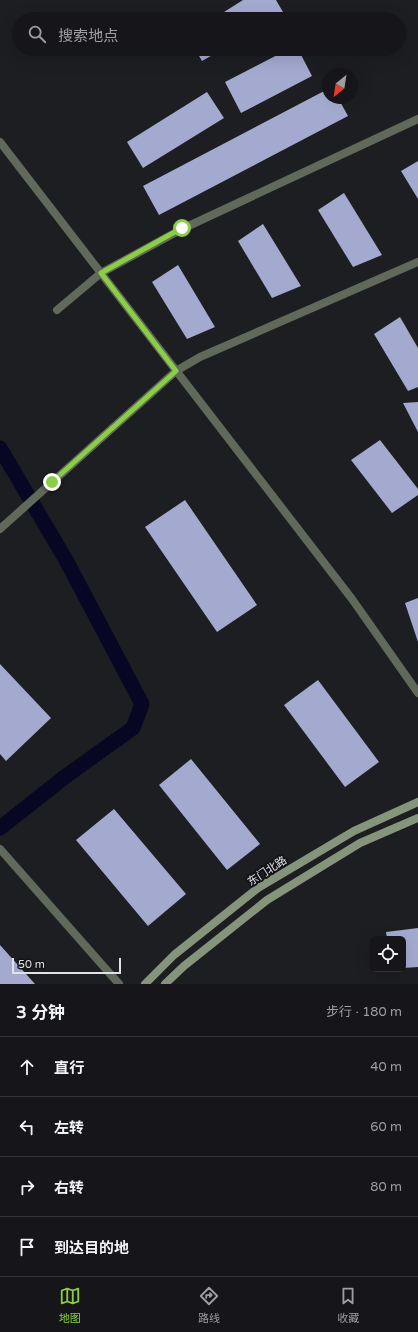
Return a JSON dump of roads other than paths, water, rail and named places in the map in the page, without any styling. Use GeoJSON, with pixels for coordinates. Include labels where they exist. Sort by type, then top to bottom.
{"type":"FeatureCollection","features":[{"type":"Feature","properties":{"kind":"main road","name":"东门北路"},"geometry":{"type":"LineString","coordinates":[[144,984],[174,955],[258,888],[354,830],[418,802]]}},
{"type":"Feature","properties":{"kind":"main road"},"geometry":{"type":"LineString","coordinates":[[165,984],[184,966],[267,900],[360,843],[418,818]]}},
{"type":"Feature","properties":{"kind":"street"},"geometry":{"type":"LineString","coordinates":[[57,310],[101,273],[182,228],[418,119]]}},
{"type":"Feature","properties":{"kind":"street"},"geometry":{"type":"LineString","coordinates":[[0,142],[352,600],[418,693]]}},
{"type":"Feature","properties":{"kind":"street"},"geometry":{"type":"LineString","coordinates":[[0,529],[176,371],[200,357],[418,262]]}},
{"type":"Feature","properties":{"kind":"street"},"geometry":{"type":"LineString","coordinates":[[0,849],[119,984]]}},
{"type":"Feature","properties":{"kind":"waterway"},"geometry":{"type":"LineString","coordinates":[[0,448],[66,560],[142,704],[133,728],[66,776],[0,828]]}}]}
